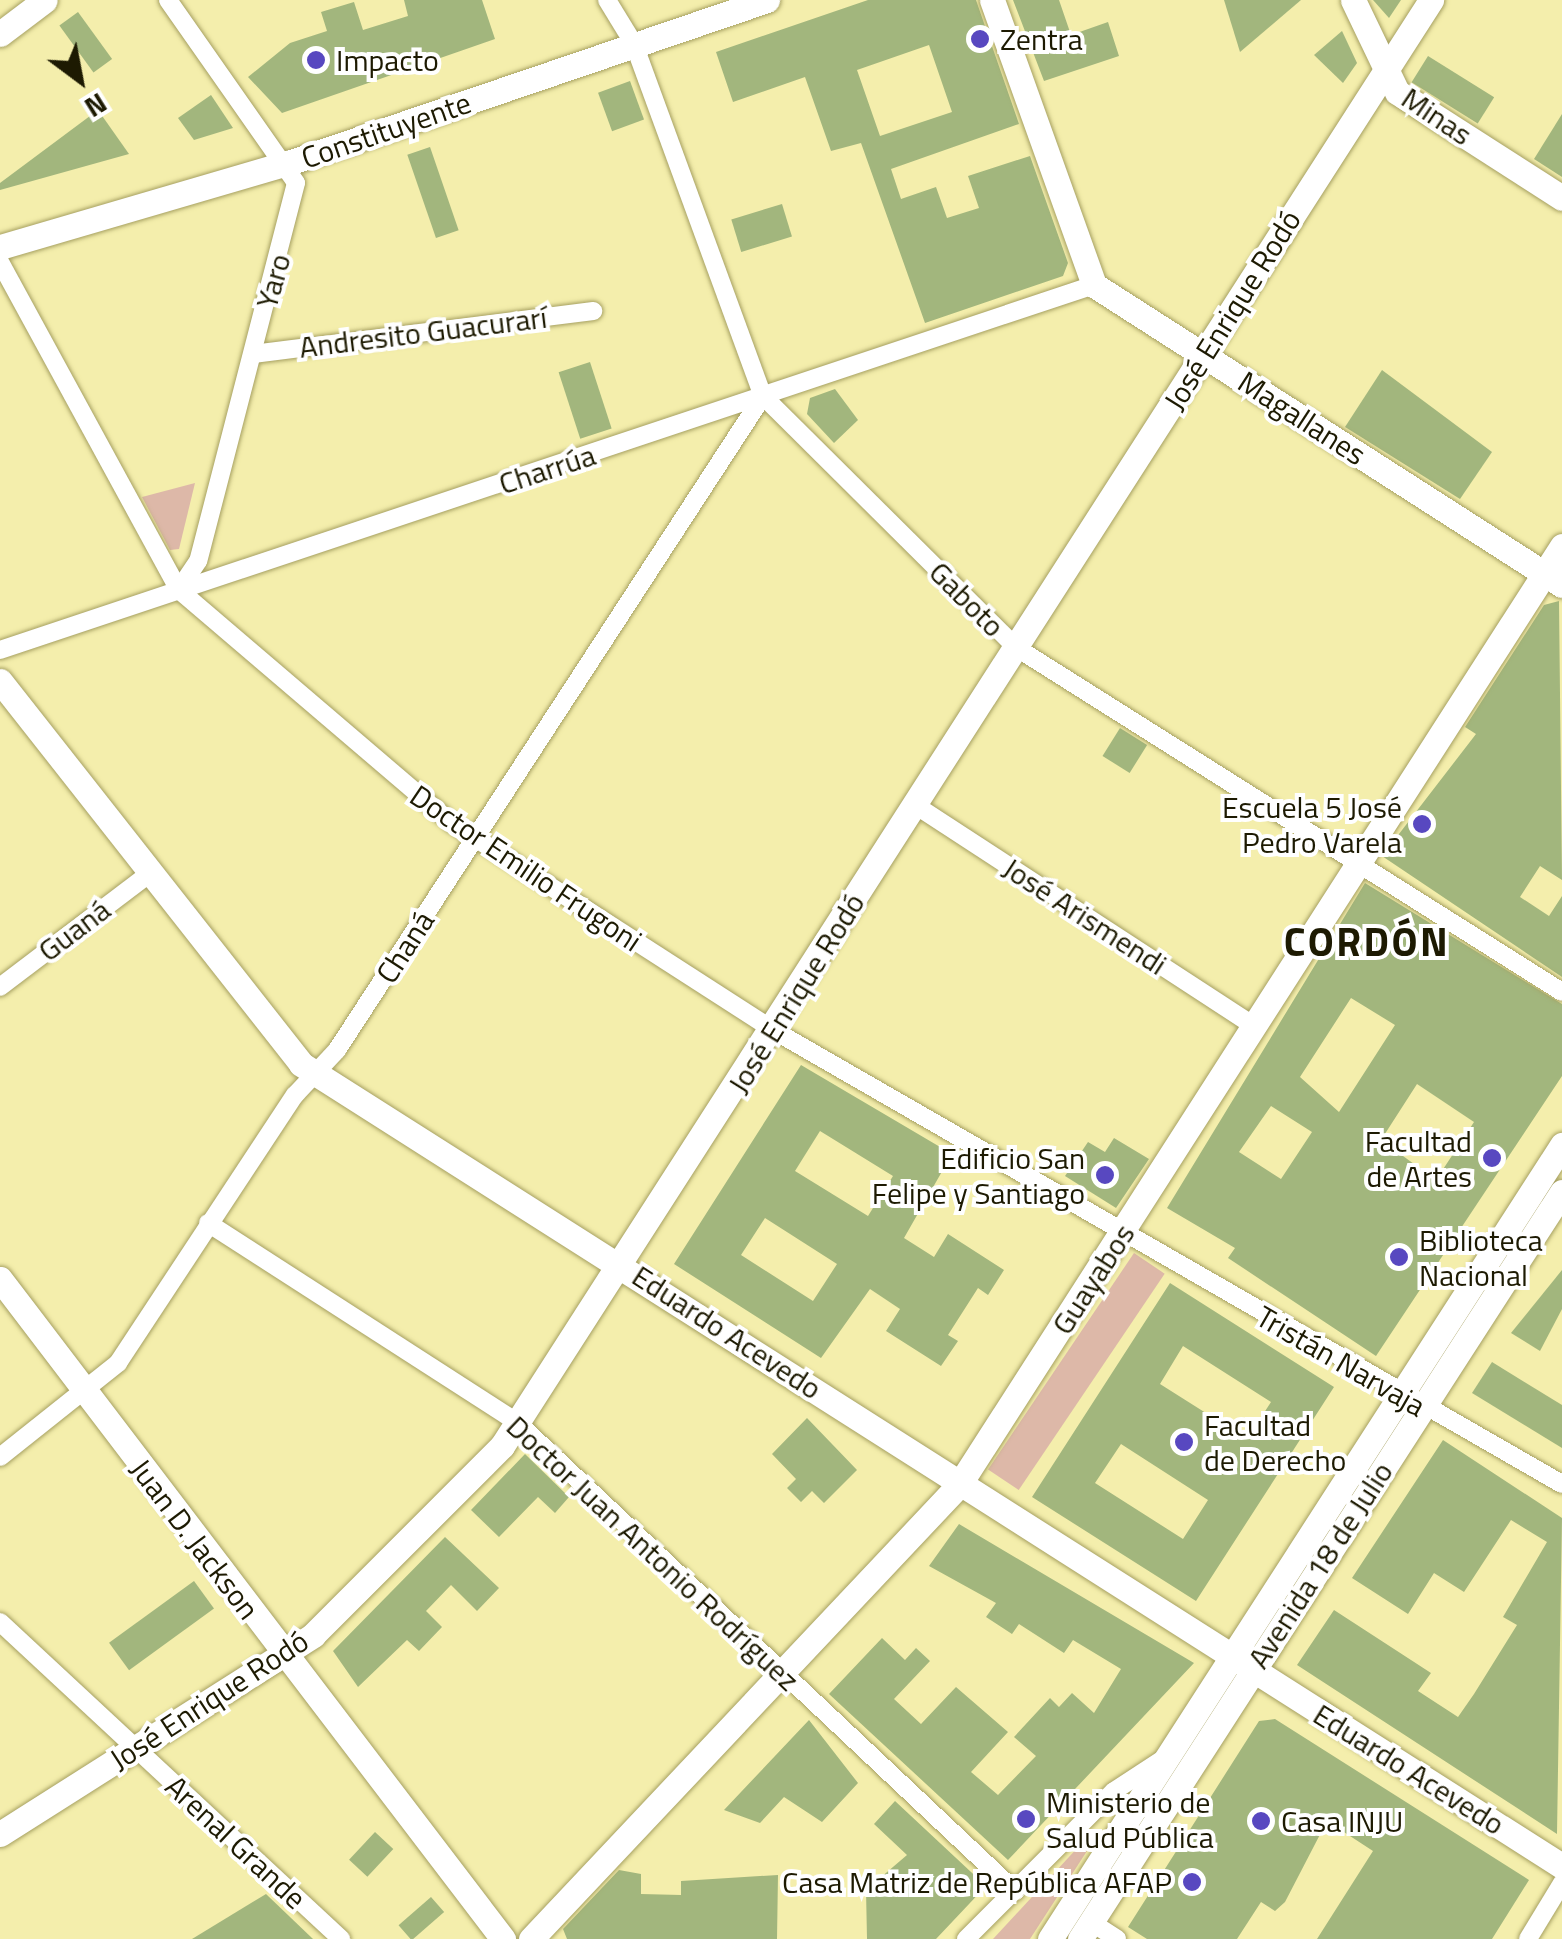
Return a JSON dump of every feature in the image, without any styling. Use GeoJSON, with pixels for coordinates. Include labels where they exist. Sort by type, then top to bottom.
{"type":"FeatureCollection","features":[{"type":"Feature","properties":{"kind":"street"},"geometry":{"type":"LineString","coordinates":[[0,34],[45,0]]}},
{"type":"Feature","properties":{"kind":"street"},"geometry":{"type":"LineString","coordinates":[[168,0],[288,164]]}},
{"type":"Feature","properties":{"kind":"street","name":"Gaboto"},"geometry":{"type":"LineString","coordinates":[[607,0],[634,44],[763,396],[1017,648],[1562,992]]}},
{"type":"Feature","properties":{"kind":"street","name":"Constituyente"},"geometry":{"type":"LineString","coordinates":[[0,247],[288,164],[767,0]]}},
{"type":"Feature","properties":{"kind":"street"},"geometry":{"type":"LineString","coordinates":[[992,0],[1094,284]]}},
{"type":"Feature","properties":{"kind":"street","name":"Minas"},"geometry":{"type":"LineString","coordinates":[[1353,0],[1382,75],[1562,198]]}},
{"type":"Feature","properties":{"kind":"street","name":"José Enrique Rodó"},"geometry":{"type":"LineString","coordinates":[[0,1834],[283,1656],[518,1424],[1431,0]]}},
{"type":"Feature","properties":{"kind":"street","name":"Yaro"},"geometry":{"type":"LineString","coordinates":[[179,590],[198,561],[293,212],[288,164]]}},
{"type":"Feature","properties":{"kind":"street","name":"Doctor Emilio Frugoni"},"geometry":{"type":"LineString","coordinates":[[0,262],[179,590],[474,840],[773,1030],[1124,1230]]}},
{"type":"Feature","properties":{"kind":"street","name":"Magallanes"},"geometry":{"type":"LineString","coordinates":[[1094,284],[1553,580]]}},
{"type":"Feature","properties":{"kind":"street","name":"Charrúa"},"geometry":{"type":"LineString","coordinates":[[0,650],[1094,284]]}},
{"type":"Feature","properties":{"kind":"street","name":"Andresito Guacurarí"},"geometry":{"type":"LineString","coordinates":[[253,354],[593,311]]}},
{"type":"Feature","properties":{"kind":"street","name":"Chaná"},"geometry":{"type":"LineString","coordinates":[[0,1456],[118,1363],[208,1223],[474,840],[763,396]]}},
{"type":"Feature","properties":{"kind":"street","name":"Guayabos"},"geometry":{"type":"LineString","coordinates":[[531,1939],[959,1485],[1360,862],[1553,580],[1562,546]]}},
{"type":"Feature","properties":{"kind":"street","name":"Eduardo Acevedo"},"geometry":{"type":"LineString","coordinates":[[0,681],[149,874],[314,1072],[622,1263],[959,1485],[1562,1866]]}},
{"type":"Feature","properties":{"kind":"street","name":"José Arismendi"},"geometry":{"type":"LineString","coordinates":[[915,805],[1255,1027]]}},
{"type":"Feature","properties":{"kind":"street","name":"Guaná"},"geometry":{"type":"LineString","coordinates":[[0,987],[149,874]]}},
{"type":"Feature","properties":{"kind":"street","name":"Avenida 18 de Julio"},"geometry":{"type":"LineString","coordinates":[[1412,1403],[1562,1145]]}},
{"type":"Feature","properties":{"kind":"street","name":"Avenida 18 de Julio"},"geometry":{"type":"LineString","coordinates":[[1085,1930],[1243,1664],[1412,1403],[1562,1192]]}},
{"type":"Feature","properties":{"kind":"street","name":"Doctor Juan Antonio Rodríguez"},"geometry":{"type":"LineString","coordinates":[[208,1223],[518,1424],[1015,1891]]}},
{"type":"Feature","properties":{"kind":"street","name":"Tristán Narvaja"},"geometry":{"type":"LineString","coordinates":[[1124,1230],[1412,1403],[1562,1484]]}},
{"type":"Feature","properties":{"kind":"street","name":"Juan D. Jackson"},"geometry":{"type":"LineString","coordinates":[[0,1279],[502,1939]]}},
{"type":"Feature","properties":{"kind":"street","name":"Arenal Grande"},"geometry":{"type":"LineString","coordinates":[[0,1622],[340,1939]]}},
{"type":"Feature","properties":{"kind":"street","name":"Avenida 18 de Julio"},"geometry":{"type":"LineString","coordinates":[[1050,1939],[1169,1756],[1243,1664]]}},
{"type":"Feature","properties":{"kind":"street","name":"Avenida 18 de Julio"},"geometry":{"type":"LineString","coordinates":[[966,1939],[1114,1791],[1169,1756]]}},
{"type":"Feature","properties":{"kind":"street"},"geometry":{"type":"LineString","coordinates":[[1528,1939],[1562,1883]]}},
{"type":"Feature","properties":{"kind":"street"},"geometry":{"type":"LineString","coordinates":[[1085,1930],[1117,1939]]}},
{"type":"Feature","properties":{"kind":"shaded area"},"geometry":{"type":"Polygon","coordinates":[[[195,483],[179,549],[170,550],[142,497],[195,483]]]}},
{"type":"Feature","properties":{"kind":"shaded area"},"geometry":{"type":"Polygon","coordinates":[[[1134,1253],[1165,1274],[1019,1490],[988,1469],[1134,1253]]]}},
{"type":"Feature","properties":{"kind":"shaded area"},"geometry":{"type":"Polygon","coordinates":[[[1080,1845],[1087,1851],[1030,1939],[993,1939],[1080,1845]]]}},
{"type":"Feature","properties":{"kind":"building"},"geometry":{"type":"Polygon","coordinates":[[[404,0],[482,0],[495,39],[282,113],[248,77],[290,43],[327,31],[321,12],[354,2],[363,30],[408,16],[404,0]]]}},
{"type":"Feature","properties":{"kind":"building"},"geometry":{"type":"Polygon","coordinates":[[[868,0],[976,0],[1019,124],[891,169],[901,199],[936,187],[947,218],[979,208],[968,176],[1030,156],[1068,263],[1063,276],[925,323],[861,143],[831,151],[805,77],[733,102],[716,52],[868,0]],[[929,45],[857,70],[880,136],[952,112],[929,45]]]}},
{"type":"Feature","properties":{"kind":"building"},"geometry":{"type":"Polygon","coordinates":[[[1013,0],[1059,0],[1071,35],[1108,22],[1119,56],[1044,81],[1013,0]]]}},
{"type":"Feature","properties":{"kind":"building"},"geometry":{"type":"Polygon","coordinates":[[[1224,0],[1301,0],[1240,52],[1224,0]]]}},
{"type":"Feature","properties":{"kind":"building"},"geometry":{"type":"Polygon","coordinates":[[[1373,0],[1401,0],[1389,18],[1373,0]]]}},
{"type":"Feature","properties":{"kind":"building"},"geometry":{"type":"Polygon","coordinates":[[[78,12],[112,59],[93,72],[59,26],[78,12]]]}},
{"type":"Feature","properties":{"kind":"building"},"geometry":{"type":"Polygon","coordinates":[[[1342,31],[1357,63],[1343,83],[1314,55],[1342,31]]]}},
{"type":"Feature","properties":{"kind":"building"},"geometry":{"type":"Polygon","coordinates":[[[1428,56],[1494,97],[1478,124],[1412,82],[1428,56]]]}},
{"type":"Feature","properties":{"kind":"building"},"geometry":{"type":"Polygon","coordinates":[[[630,81],[644,120],[612,131],[598,93],[630,81]]]}},
{"type":"Feature","properties":{"kind":"building"},"geometry":{"type":"Polygon","coordinates":[[[211,95],[233,128],[194,140],[178,118],[211,95]]]}},
{"type":"Feature","properties":{"kind":"building"},"geometry":{"type":"Polygon","coordinates":[[[98,110],[129,154],[0,190],[0,183],[98,110]]]}},
{"type":"Feature","properties":{"kind":"building"},"geometry":{"type":"Polygon","coordinates":[[[1562,114],[1562,177],[1534,159],[1562,114]]]}},
{"type":"Feature","properties":{"kind":"building"},"geometry":{"type":"Polygon","coordinates":[[[430,147],[459,230],[436,238],[407,155],[430,147]]]}},
{"type":"Feature","properties":{"kind":"building"},"geometry":{"type":"Polygon","coordinates":[[[782,204],[792,237],[741,252],[731,219],[782,204]]]}},
{"type":"Feature","properties":{"kind":"building"},"geometry":{"type":"Polygon","coordinates":[[[590,362],[612,429],[580,439],[559,372],[590,362]]]}},
{"type":"Feature","properties":{"kind":"building"},"geometry":{"type":"Polygon","coordinates":[[[1382,370],[1492,452],[1460,499],[1345,427],[1382,370]]]}},
{"type":"Feature","properties":{"kind":"building"},"geometry":{"type":"Polygon","coordinates":[[[835,389],[858,420],[834,443],[807,414],[810,398],[835,389]]]}},
{"type":"Feature","properties":{"kind":"building"},"geometry":{"type":"Polygon","coordinates":[[[1559,601],[1562,880],[1540,866],[1520,897],[1549,916],[1562,896],[1562,977],[1382,856],[1476,734],[1465,727],[1544,605],[1559,601]]]}},
{"type":"Feature","properties":{"kind":"building"},"geometry":{"type":"Polygon","coordinates":[[[1120,728],[1147,745],[1130,773],[1103,756],[1120,728]]]}},
{"type":"Feature","properties":{"kind":"building"},"geometry":{"type":"Polygon","coordinates":[[[1365,883],[1562,1004],[1562,1076],[1376,1356],[1228,1258],[1235,1248],[1167,1208],[1365,883]],[[1351,998],[1300,1077],[1339,1112],[1395,1025],[1351,998]],[[1417,1084],[1381,1140],[1436,1180],[1474,1122],[1417,1084]],[[1271,1106],[1239,1152],[1281,1179],[1312,1132],[1271,1106]]]}},
{"type":"Feature","properties":{"kind":"building"},"geometry":{"type":"Polygon","coordinates":[[[801,1065],[952,1154],[904,1238],[934,1257],[948,1234],[1004,1270],[988,1295],[978,1288],[948,1335],[958,1341],[941,1366],[886,1331],[900,1309],[870,1289],[821,1358],[674,1264],[801,1065]],[[820,1131],[795,1171],[868,1216],[893,1176],[820,1131]],[[765,1218],[741,1255],[813,1301],[837,1264],[765,1218]]]}},
{"type":"Feature","properties":{"kind":"building","name":"Edificio San Felipe y Santiago"},"geometry":{"type":"Polygon","coordinates":[[[1114,1138],[1149,1159],[1116,1208],[1065,1176],[1088,1142],[1105,1152],[1114,1138]]]}},
{"type":"Feature","properties":{"kind":"building"},"geometry":{"type":"Polygon","coordinates":[[[1562,1270],[1562,1309],[1540,1351],[1511,1333],[1562,1270]]]}},
{"type":"Feature","properties":{"kind":"building","name":"Facultad de Derecho"},"geometry":{"type":"Polygon","coordinates":[[[1170,1283],[1334,1387],[1196,1601],[1032,1497],[1170,1283]],[[1183,1346],[1160,1384],[1247,1439],[1271,1402],[1183,1346]],[[1121,1444],[1095,1483],[1183,1539],[1208,1500],[1121,1444]]]}},
{"type":"Feature","properties":{"kind":"building"},"geometry":{"type":"Polygon","coordinates":[[[1492,1362],[1562,1405],[1562,1448],[1472,1393],[1492,1362]]]}},
{"type":"Feature","properties":{"kind":"building"},"geometry":{"type":"Polygon","coordinates":[[[807,1418],[857,1470],[824,1503],[812,1491],[801,1502],[787,1488],[796,1479],[772,1454],[807,1418]]]}},
{"type":"Feature","properties":{"kind":"building"},"geometry":{"type":"Polygon","coordinates":[[[1443,1440],[1562,1518],[1557,1834],[1297,1665],[1334,1610],[1431,1673],[1418,1691],[1458,1717],[1474,1694],[1517,1625],[1503,1617],[1547,1542],[1511,1520],[1464,1592],[1434,1573],[1408,1614],[1352,1578],[1443,1440]]]}},
{"type":"Feature","properties":{"kind":"building"},"geometry":{"type":"Polygon","coordinates":[[[525,1454],[569,1497],[555,1513],[538,1497],[499,1537],[471,1510],[525,1454]]]}},
{"type":"Feature","properties":{"kind":"building"},"geometry":{"type":"Polygon","coordinates":[[[959,1524],[1194,1663],[1008,1860],[829,1694],[882,1638],[905,1660],[916,1648],[930,1661],[894,1699],[921,1724],[956,1687],[1008,1732],[971,1772],[998,1795],[1036,1756],[1014,1737],[1050,1698],[1059,1707],[1072,1693],[1094,1713],[1121,1669],[1073,1640],[1064,1653],[1019,1624],[1012,1634],[986,1617],[996,1603],[929,1566],[959,1524]]]}},
{"type":"Feature","properties":{"kind":"building"},"geometry":{"type":"Polygon","coordinates":[[[445,1537],[499,1588],[477,1611],[451,1585],[426,1611],[442,1627],[419,1651],[407,1640],[358,1687],[333,1651],[445,1537]]]}},
{"type":"Feature","properties":{"kind":"building"},"geometry":{"type":"Polygon","coordinates":[[[194,1581],[214,1609],[129,1670],[109,1643],[194,1581]]]}},
{"type":"Feature","properties":{"kind":"building"},"geometry":{"type":"Polygon","coordinates":[[[1275,1719],[1529,1880],[1492,1939],[1317,1939],[1373,1851],[1327,1821],[1285,1902],[1275,1911],[1261,1902],[1237,1939],[1147,1939],[1128,1927],[1259,1721],[1275,1719]]]}},
{"type":"Feature","properties":{"kind":"building"},"geometry":{"type":"Polygon","coordinates":[[[809,1720],[858,1783],[822,1822],[784,1797],[760,1823],[724,1810],[809,1720]]]}},
{"type":"Feature","properties":{"kind":"building"},"geometry":{"type":"Polygon","coordinates":[[[895,1801],[986,1886],[936,1939],[867,1939],[866,1890],[907,1855],[874,1824],[895,1801]]]}},
{"type":"Feature","properties":{"kind":"building"},"geometry":{"type":"Polygon","coordinates":[[[375,1832],[393,1849],[367,1877],[349,1860],[375,1832]]]}},
{"type":"Feature","properties":{"kind":"building"},"geometry":{"type":"Polygon","coordinates":[[[619,1870],[641,1874],[641,1894],[681,1895],[681,1881],[778,1875],[777,1939],[567,1939],[563,1929],[619,1870]]]}},
{"type":"Feature","properties":{"kind":"building"},"geometry":{"type":"Polygon","coordinates":[[[266,1894],[313,1939],[192,1939],[266,1894]]]}},
{"type":"Feature","properties":{"kind":"building"},"geometry":{"type":"Polygon","coordinates":[[[431,1897],[444,1912],[413,1939],[399,1925],[431,1897]]]}},
{"type":"Feature","properties":{"kind":"place","name":"Zentra"},"geometry":{"type":"Point","coordinates":[980,39]}},
{"type":"Feature","properties":{"kind":"place","name":"Impacto"},"geometry":{"type":"Point","coordinates":[316,60]}},
{"type":"Feature","properties":{"kind":"place","name":"Escuela 5 José Pedro Varela"},"geometry":{"type":"Point","coordinates":[1422,824]}},
{"type":"Feature","properties":{"kind":"place","name":"Facultad de Artes"},"geometry":{"type":"Point","coordinates":[1492,1158]}},
{"type":"Feature","properties":{"kind":"place","name":"Edificio San Felipe y Santiago"},"geometry":{"type":"Point","coordinates":[1105,1175]}},
{"type":"Feature","properties":{"kind":"place","name":"Biblioteca Nacional"},"geometry":{"type":"Point","coordinates":[1399,1257]}},
{"type":"Feature","properties":{"kind":"place","name":"Facultad de Derecho"},"geometry":{"type":"Point","coordinates":[1184,1442]}},
{"type":"Feature","properties":{"kind":"place","name":"Ministerio de Salud Pública"},"geometry":{"type":"Point","coordinates":[1026,1819]}},
{"type":"Feature","properties":{"kind":"place","name":"Casa INJU"},"geometry":{"type":"Point","coordinates":[1261,1821]}},
{"type":"Feature","properties":{"kind":"place","name":"Casa Matriz de República AFAP"},"geometry":{"type":"Point","coordinates":[1192,1882]}},
{"type":"Feature","properties":{"kind":"district","name":"CORDÓN"},"geometry":{"type":"Point","coordinates":[1367,942]}}]}
